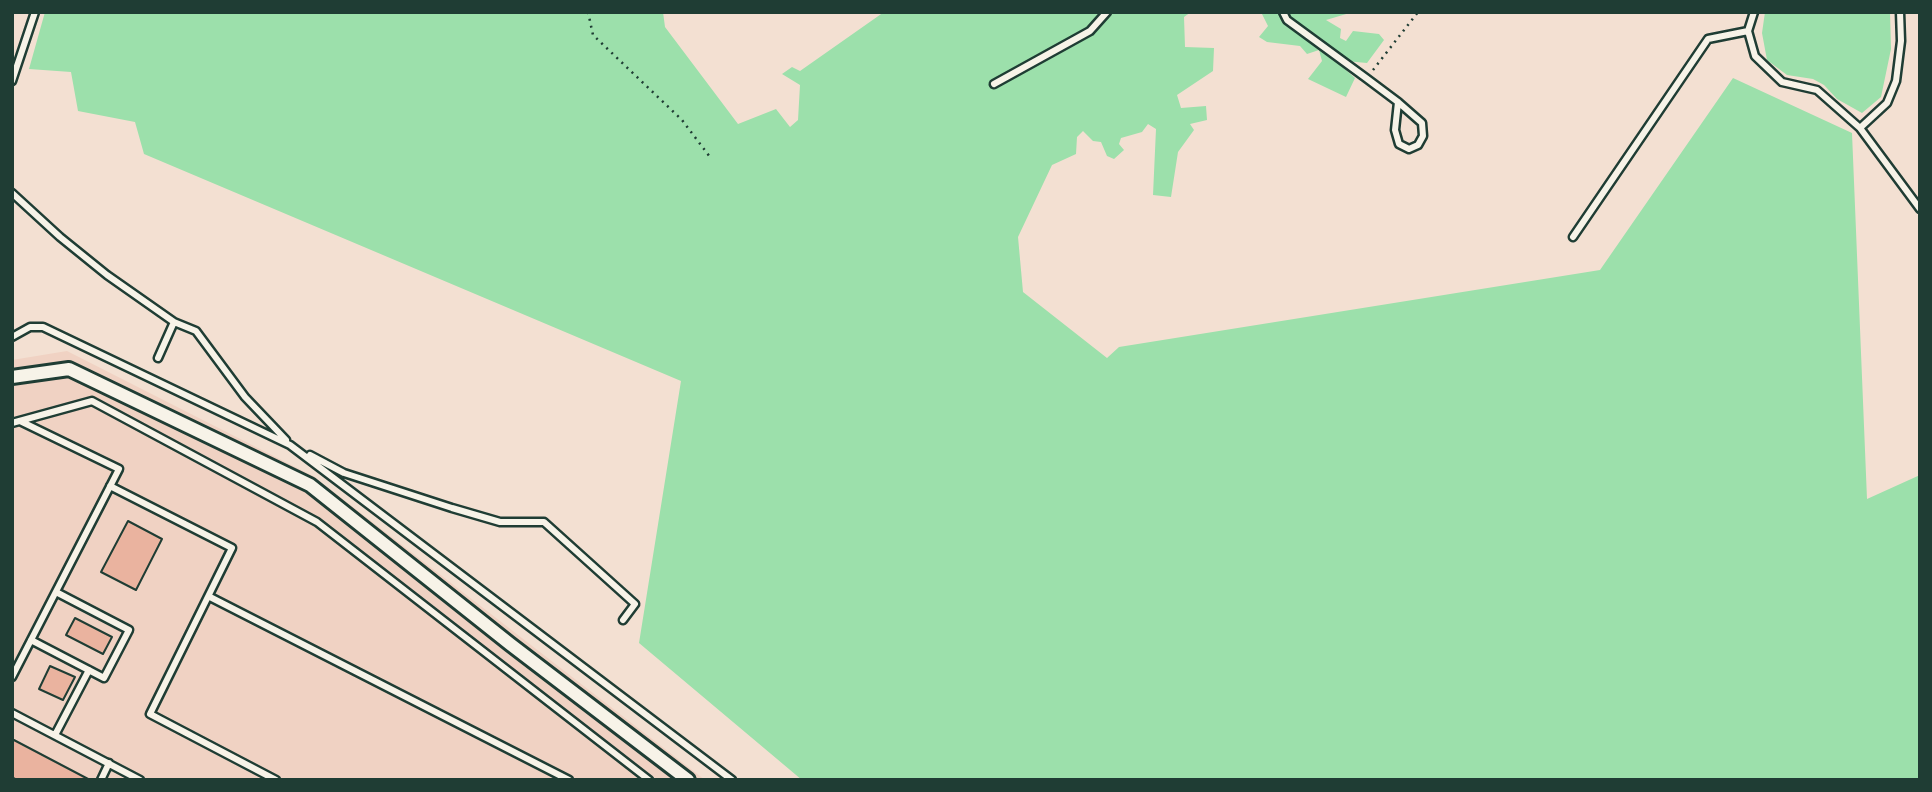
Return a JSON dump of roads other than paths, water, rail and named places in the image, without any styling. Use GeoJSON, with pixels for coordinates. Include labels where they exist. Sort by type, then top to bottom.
{"type":"FeatureCollection","features":[{"type":"Feature","properties":{"kind":"street"},"geometry":{"type":"LineString","coordinates":[[12,377],[69,369],[310,485],[510,644],[688,780]]}},
{"type":"Feature","properties":{"kind":"lane"},"geometry":{"type":"LineString","coordinates":[[12,81],[35,12]]}},
{"type":"Feature","properties":{"kind":"lane"},"geometry":{"type":"LineString","coordinates":[[994,84],[1090,31],[1107,12]]}},
{"type":"Feature","properties":{"kind":"lane"},"geometry":{"type":"LineString","coordinates":[[1283,12],[1287,20],[1398,102],[1422,123],[1423,136],[1418,145],[1409,149],[1399,144],[1395,130],[1398,102]]}},
{"type":"Feature","properties":{"kind":"lane"},"geometry":{"type":"LineString","coordinates":[[1754,12],[1748,31],[1755,56],[1782,82],[1817,90],[1860,128],[1920,209]]}},
{"type":"Feature","properties":{"kind":"lane"},"geometry":{"type":"LineString","coordinates":[[1860,128],[1887,103],[1896,81],[1901,41],[1900,12]]}},
{"type":"Feature","properties":{"kind":"lane"},"geometry":{"type":"LineString","coordinates":[[1573,237],[1708,38],[1748,31]]}},
{"type":"Feature","properties":{"kind":"lane"},"geometry":{"type":"LineString","coordinates":[[12,193],[107,275],[174,322],[196,331],[246,397],[290,445],[732,780]]}},
{"type":"Feature","properties":{"kind":"lane"},"geometry":{"type":"LineString","coordinates":[[158,358],[174,322]]}},
{"type":"Feature","properties":{"kind":"lane"},"geometry":{"type":"LineString","coordinates":[[12,337],[30,327],[43,327],[290,445],[344,474],[500,522],[544,522],[635,604],[623,620]]}},
{"type":"Feature","properties":{"kind":"lane"},"geometry":{"type":"LineString","coordinates":[[16,422],[92,401],[317,522],[649,780]]}},
{"type":"Feature","properties":{"kind":"lane"},"geometry":{"type":"LineString","coordinates":[[12,677],[119,469],[16,422]]}},
{"type":"Feature","properties":{"kind":"lane"},"geometry":{"type":"LineString","coordinates":[[110,486],[232,548],[150,714],[276,780]]}},
{"type":"Feature","properties":{"kind":"lane"},"geometry":{"type":"LineString","coordinates":[[31,640],[104,678],[129,630],[55,592]]}},
{"type":"Feature","properties":{"kind":"lane"},"geometry":{"type":"LineString","coordinates":[[209,597],[569,780]]}},
{"type":"Feature","properties":{"kind":"lane"},"geometry":{"type":"LineString","coordinates":[[55,735],[89,670]]}},
{"type":"Feature","properties":{"kind":"lane"},"geometry":{"type":"LineString","coordinates":[[12,713],[141,780]]}},
{"type":"Feature","properties":{"kind":"lane"},"geometry":{"type":"LineString","coordinates":[[101,780],[109,763]]}}]}
